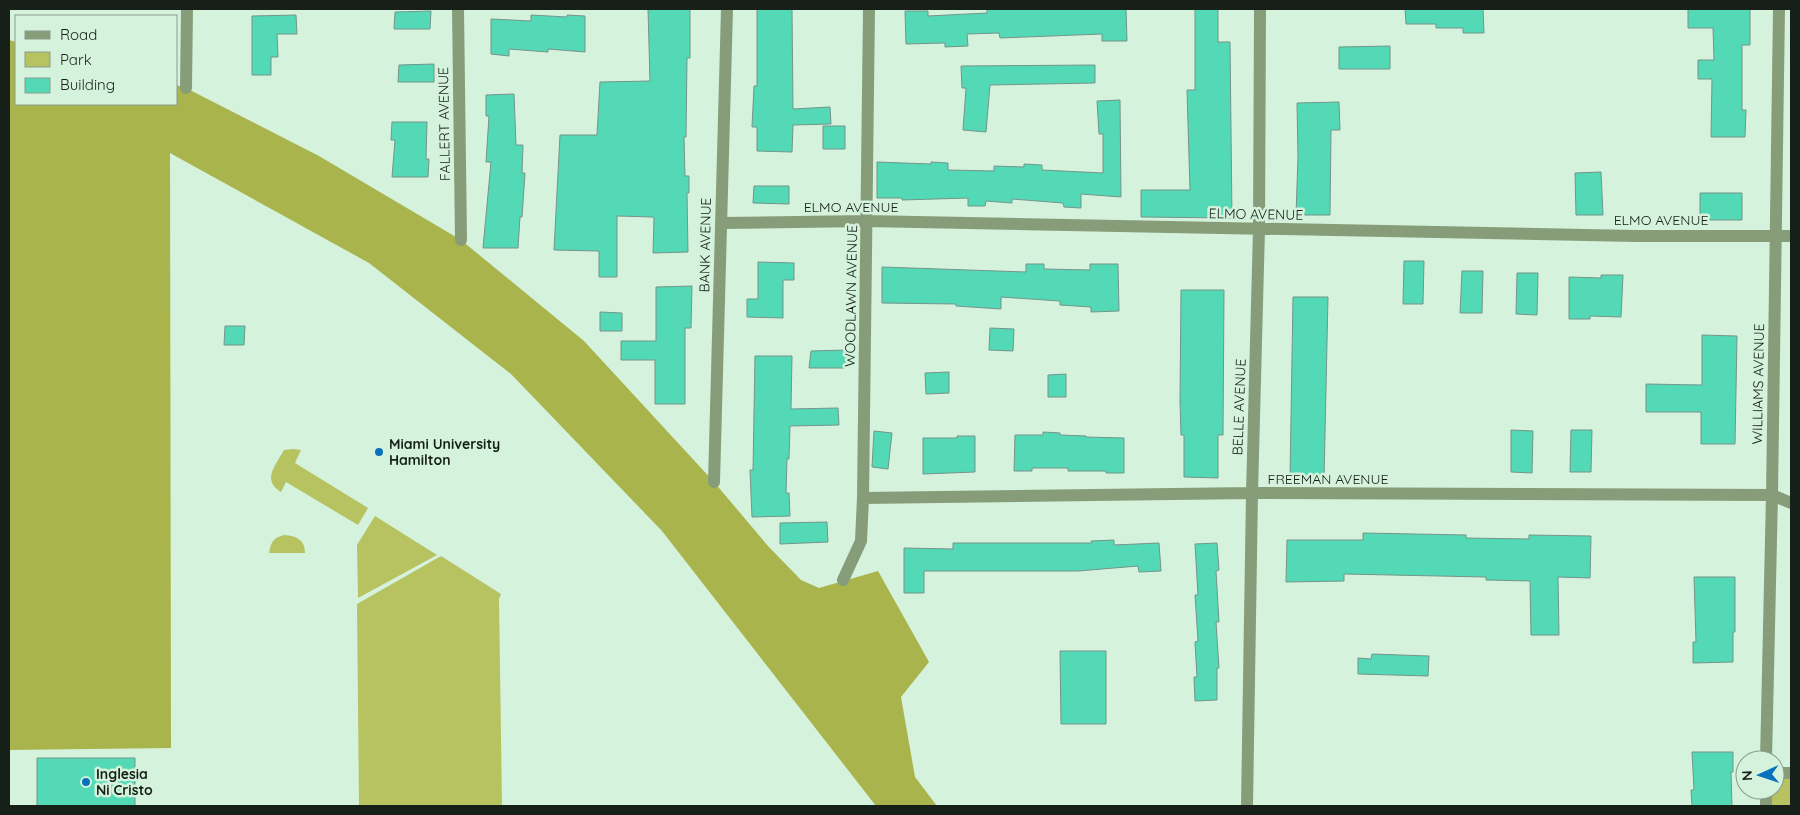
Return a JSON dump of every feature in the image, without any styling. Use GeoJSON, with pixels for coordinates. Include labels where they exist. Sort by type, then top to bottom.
{"type":"FeatureCollection","features":[{"type":"Feature","properties":{"kind":"street"},"geometry":{"type":"LineString","coordinates":[[186,88],[187,9]]}},
{"type":"Feature","properties":{"kind":"street","name":"FALLERT AVENUE"},"geometry":{"type":"LineString","coordinates":[[458,9],[461,240]]}},
{"type":"Feature","properties":{"kind":"street","name":"BANK AVENUE"},"geometry":{"type":"LineString","coordinates":[[714,482],[727,9]]}},
{"type":"Feature","properties":{"kind":"street","name":"WOODLAWN AVENUE"},"geometry":{"type":"LineString","coordinates":[[843,580],[861,541],[863,498],[869,9]]}},
{"type":"Feature","properties":{"kind":"street","name":"BELLE AVENUE"},"geometry":{"type":"LineString","coordinates":[[1247,806],[1259,229],[1260,9]]}},
{"type":"Feature","properties":{"kind":"street","name":"WILLIAMS AVENUE"},"geometry":{"type":"LineString","coordinates":[[1766,750],[1779,9]]}},
{"type":"Feature","properties":{"kind":"street","name":"ELMO AVENUE"},"geometry":{"type":"LineString","coordinates":[[721,223],[866,222],[1636,236],[1791,236]]}},
{"type":"Feature","properties":{"kind":"street","name":"FREEMAN AVENUE"},"geometry":{"type":"LineString","coordinates":[[863,498],[1252,494],[1772,495],[1791,503]]}},
{"type":"Feature","properties":{"kind":"green space"},"geometry":{"type":"Polygon","coordinates":[[[9,40],[15,42],[15,105],[178,105],[178,86],[186,88],[319,156],[461,240],[584,341],[714,482],[768,546],[801,580],[819,588],[878,571],[929,662],[901,697],[915,777],[937,806],[876,806],[662,531],[511,374],[369,263],[170,153],[171,748],[9,750],[9,40]]]}},
{"type":"Feature","properties":{"kind":"green space"},"geometry":{"type":"Polygon","coordinates":[[[284,450],[301,450],[295,463],[368,508],[358,525],[286,482],[281,492],[275,487],[271,477],[274,467],[284,450]]]}},
{"type":"Feature","properties":{"kind":"green space"},"geometry":{"type":"Polygon","coordinates":[[[375,516],[437,555],[358,598],[357,545],[375,516]]]}},
{"type":"Feature","properties":{"kind":"green space"},"geometry":{"type":"Polygon","coordinates":[[[284,535],[292,536],[302,541],[305,553],[269,553],[273,541],[284,535]]]}},
{"type":"Feature","properties":{"kind":"green space"},"geometry":{"type":"Polygon","coordinates":[[[441,556],[501,594],[499,599],[502,806],[359,806],[357,604],[441,556]]]}},
{"type":"Feature","properties":{"kind":"green space"},"geometry":{"type":"Polygon","coordinates":[[[1785,773],[1791,773],[1791,806],[1766,806],[1766,800],[1785,800],[1785,773]]]}},
{"type":"Feature","properties":{"kind":"building"},"geometry":{"type":"Polygon","coordinates":[[[648,9],[690,9],[690,58],[687,58],[686,137],[684,137],[685,176],[689,176],[689,193],[687,193],[688,252],[653,253],[654,218],[617,216],[617,277],[599,277],[599,251],[554,250],[560,135],[597,135],[600,82],[650,81],[648,9]]]}},
{"type":"Feature","properties":{"kind":"building"},"geometry":{"type":"Polygon","coordinates":[[[757,9],[792,9],[793,109],[830,107],[831,124],[793,125],[792,152],[757,151],[757,127],[752,127],[754,86],[757,86],[757,9]]]}},
{"type":"Feature","properties":{"kind":"building"},"geometry":{"type":"Polygon","coordinates":[[[987,9],[1126,9],[1127,41],[1102,41],[1102,34],[1000,38],[999,33],[967,34],[968,46],[945,47],[945,43],[906,44],[905,11],[928,11],[928,16],[987,13],[987,9]]]}},
{"type":"Feature","properties":{"kind":"building"},"geometry":{"type":"Polygon","coordinates":[[[1195,9],[1218,9],[1218,42],[1230,42],[1232,218],[1141,217],[1141,190],[1190,190],[1187,90],[1195,90],[1195,9]]]}},
{"type":"Feature","properties":{"kind":"building"},"geometry":{"type":"Polygon","coordinates":[[[1405,9],[1483,9],[1484,33],[1463,33],[1463,28],[1436,28],[1436,24],[1406,24],[1405,9]]]}},
{"type":"Feature","properties":{"kind":"building"},"geometry":{"type":"Polygon","coordinates":[[[1688,9],[1750,9],[1750,45],[1742,45],[1742,110],[1746,110],[1745,137],[1711,137],[1712,79],[1698,79],[1698,60],[1714,60],[1713,28],[1688,28],[1688,9]]]}},
{"type":"Feature","properties":{"kind":"building"},"geometry":{"type":"Polygon","coordinates":[[[431,11],[430,29],[394,29],[395,12],[431,11]]]}},
{"type":"Feature","properties":{"kind":"building"},"geometry":{"type":"Polygon","coordinates":[[[296,15],[297,34],[277,34],[278,57],[271,57],[271,75],[252,75],[252,16],[296,15]]]}},
{"type":"Feature","properties":{"kind":"building"},"geometry":{"type":"Polygon","coordinates":[[[531,15],[585,16],[585,52],[548,49],[548,52],[509,49],[509,56],[491,54],[491,19],[531,21],[531,15]]]}},
{"type":"Feature","properties":{"kind":"building"},"geometry":{"type":"Polygon","coordinates":[[[1390,46],[1390,69],[1339,69],[1339,47],[1390,46]]]}},
{"type":"Feature","properties":{"kind":"building"},"geometry":{"type":"Polygon","coordinates":[[[434,64],[434,82],[398,82],[399,65],[434,64]]]}},
{"type":"Feature","properties":{"kind":"building"},"geometry":{"type":"Polygon","coordinates":[[[1095,65],[1095,83],[990,85],[986,132],[963,130],[966,88],[962,88],[961,66],[1095,65]]]}},
{"type":"Feature","properties":{"kind":"building"},"geometry":{"type":"Polygon","coordinates":[[[514,94],[516,145],[523,145],[522,173],[525,173],[518,248],[483,248],[491,162],[486,162],[489,116],[486,116],[486,95],[514,94]]]}},
{"type":"Feature","properties":{"kind":"building"},"geometry":{"type":"Polygon","coordinates":[[[1120,100],[1121,197],[1081,194],[1081,208],[1064,207],[1063,203],[1012,199],[1012,203],[986,201],[985,206],[968,206],[968,198],[902,200],[902,198],[877,198],[877,162],[948,163],[948,170],[994,171],[994,166],[1024,167],[1024,164],[1042,165],[1042,170],[1103,173],[1103,134],[1099,134],[1097,101],[1120,100]]]}},
{"type":"Feature","properties":{"kind":"building"},"geometry":{"type":"Polygon","coordinates":[[[1339,102],[1340,130],[1331,130],[1330,215],[1296,215],[1297,103],[1339,102]]]}},
{"type":"Feature","properties":{"kind":"building"},"geometry":{"type":"Polygon","coordinates":[[[392,122],[427,122],[426,159],[429,159],[428,177],[392,177],[395,140],[391,140],[392,122]]]}},
{"type":"Feature","properties":{"kind":"building"},"geometry":{"type":"Polygon","coordinates":[[[823,126],[845,126],[845,149],[823,149],[823,126]]]}},
{"type":"Feature","properties":{"kind":"building"},"geometry":{"type":"Polygon","coordinates":[[[1601,172],[1603,215],[1576,215],[1575,173],[1601,172]]]}},
{"type":"Feature","properties":{"kind":"building"},"geometry":{"type":"Polygon","coordinates":[[[754,186],[789,186],[789,204],[753,203],[754,186]]]}},
{"type":"Feature","properties":{"kind":"building"},"geometry":{"type":"Polygon","coordinates":[[[1700,193],[1742,193],[1742,220],[1700,220],[1700,193]]]}},
{"type":"Feature","properties":{"kind":"building"},"geometry":{"type":"Polygon","coordinates":[[[1404,261],[1424,261],[1423,304],[1403,304],[1404,261]]]}},
{"type":"Feature","properties":{"kind":"building"},"geometry":{"type":"Polygon","coordinates":[[[758,262],[794,263],[794,280],[783,280],[783,318],[747,317],[747,299],[758,299],[758,262]]]}},
{"type":"Feature","properties":{"kind":"building"},"geometry":{"type":"Polygon","coordinates":[[[1026,264],[1044,264],[1044,269],[1090,270],[1090,264],[1118,264],[1119,311],[1091,312],[1091,307],[1060,305],[1060,301],[1001,297],[1001,309],[956,306],[956,304],[882,303],[882,267],[1026,272],[1026,264]]]}},
{"type":"Feature","properties":{"kind":"building"},"geometry":{"type":"Polygon","coordinates":[[[1462,271],[1483,271],[1482,313],[1460,313],[1462,271]]]}},
{"type":"Feature","properties":{"kind":"building"},"geometry":{"type":"Polygon","coordinates":[[[1517,273],[1538,273],[1537,315],[1516,314],[1517,273]]]}},
{"type":"Feature","properties":{"kind":"building"},"geometry":{"type":"Polygon","coordinates":[[[1601,275],[1623,275],[1621,317],[1590,316],[1590,319],[1569,319],[1569,277],[1601,278],[1601,275]]]}},
{"type":"Feature","properties":{"kind":"building"},"geometry":{"type":"Polygon","coordinates":[[[692,286],[691,328],[685,328],[685,404],[655,404],[655,360],[621,360],[621,341],[656,341],[656,287],[692,286]]]}},
{"type":"Feature","properties":{"kind":"building"},"geometry":{"type":"Polygon","coordinates":[[[1181,290],[1224,290],[1223,435],[1218,435],[1218,478],[1184,477],[1184,435],[1181,435],[1180,402],[1181,290]]]}},
{"type":"Feature","properties":{"kind":"building"},"geometry":{"type":"Polygon","coordinates":[[[1293,297],[1328,297],[1324,479],[1290,479],[1293,297]]]}},
{"type":"Feature","properties":{"kind":"building"},"geometry":{"type":"Polygon","coordinates":[[[600,312],[622,313],[622,331],[600,331],[600,312]]]}},
{"type":"Feature","properties":{"kind":"building"},"geometry":{"type":"Polygon","coordinates":[[[225,326],[245,326],[244,345],[224,345],[225,326]]]}},
{"type":"Feature","properties":{"kind":"building"},"geometry":{"type":"Polygon","coordinates":[[[990,328],[1014,329],[1013,351],[989,350],[990,328]]]}},
{"type":"Feature","properties":{"kind":"building"},"geometry":{"type":"Polygon","coordinates":[[[1702,335],[1737,336],[1735,444],[1701,444],[1701,412],[1646,412],[1646,384],[1702,385],[1702,335]]]}},
{"type":"Feature","properties":{"kind":"building"},"geometry":{"type":"Polygon","coordinates":[[[846,350],[845,368],[809,368],[811,351],[846,350]]]}},
{"type":"Feature","properties":{"kind":"building"},"geometry":{"type":"Polygon","coordinates":[[[755,356],[792,356],[791,409],[838,408],[839,425],[790,426],[786,493],[789,493],[790,516],[752,517],[750,470],[753,470],[755,356]]]}},
{"type":"Feature","properties":{"kind":"building"},"geometry":{"type":"Polygon","coordinates":[[[949,372],[949,393],[926,394],[925,373],[949,372]]]}},
{"type":"Feature","properties":{"kind":"building"},"geometry":{"type":"Polygon","coordinates":[[[1066,374],[1066,397],[1048,397],[1048,375],[1066,374]]]}},
{"type":"Feature","properties":{"kind":"building"},"geometry":{"type":"Polygon","coordinates":[[[1511,430],[1533,431],[1532,473],[1511,472],[1511,430]]]}},
{"type":"Feature","properties":{"kind":"building"},"geometry":{"type":"Polygon","coordinates":[[[1571,430],[1592,430],[1591,472],[1570,472],[1571,430]]]}},
{"type":"Feature","properties":{"kind":"building"},"geometry":{"type":"Polygon","coordinates":[[[874,431],[892,433],[888,469],[872,467],[874,431]]]}},
{"type":"Feature","properties":{"kind":"building"},"geometry":{"type":"Polygon","coordinates":[[[1043,432],[1086,437],[1124,438],[1124,473],[1068,471],[1068,468],[1032,468],[1032,471],[1014,471],[1015,435],[1043,435],[1043,432]]]}},
{"type":"Feature","properties":{"kind":"building"},"geometry":{"type":"Polygon","coordinates":[[[957,436],[975,436],[975,472],[923,474],[923,438],[957,438],[957,436]]]}},
{"type":"Feature","properties":{"kind":"building"},"geometry":{"type":"Polygon","coordinates":[[[827,522],[828,542],[780,544],[780,523],[827,522]]]}},
{"type":"Feature","properties":{"kind":"building"},"geometry":{"type":"Polygon","coordinates":[[[1363,533],[1466,535],[1466,538],[1529,539],[1529,535],[1591,536],[1590,578],[1558,577],[1559,635],[1531,635],[1530,581],[1486,580],[1486,577],[1344,574],[1344,581],[1286,582],[1287,540],[1363,540],[1363,533]]]}},
{"type":"Feature","properties":{"kind":"building"},"geometry":{"type":"Polygon","coordinates":[[[1114,540],[1114,545],[1159,543],[1161,571],[1139,572],[1138,566],[1078,571],[924,571],[924,593],[904,593],[904,548],[953,549],[953,543],[1092,543],[1091,541],[1114,540]]]}},
{"type":"Feature","properties":{"kind":"building"},"geometry":{"type":"Polygon","coordinates":[[[1217,543],[1219,570],[1216,571],[1219,622],[1216,622],[1219,668],[1217,668],[1217,700],[1195,701],[1194,677],[1197,677],[1195,642],[1198,641],[1195,595],[1198,595],[1195,544],[1217,543]]]}},
{"type":"Feature","properties":{"kind":"building"},"geometry":{"type":"Polygon","coordinates":[[[1694,577],[1735,577],[1733,662],[1693,663],[1693,642],[1696,642],[1694,577]]]}},
{"type":"Feature","properties":{"kind":"building"},"geometry":{"type":"Polygon","coordinates":[[[1060,651],[1106,651],[1106,724],[1061,724],[1060,651]]]}},
{"type":"Feature","properties":{"kind":"building"},"geometry":{"type":"Polygon","coordinates":[[[1372,654],[1429,656],[1428,676],[1358,674],[1358,658],[1371,659],[1372,654]]]}},
{"type":"Feature","properties":{"kind":"building"},"geometry":{"type":"Polygon","coordinates":[[[1692,752],[1733,752],[1733,772],[1731,772],[1732,806],[1692,806],[1691,790],[1694,790],[1692,752]]]}},
{"type":"Feature","properties":{"kind":"building","name":"Inglesia Ni Cristo"},"geometry":{"type":"Polygon","coordinates":[[[37,758],[135,758],[135,806],[37,806],[37,758]]]}},
{"type":"Feature","properties":{"kind":"place","name":"Miami University Hamilton"},"geometry":{"type":"Point","coordinates":[379,452]}},
{"type":"Feature","properties":{"kind":"place","name":"Inglesia Ni Cristo"},"geometry":{"type":"Point","coordinates":[86,782]}}]}
